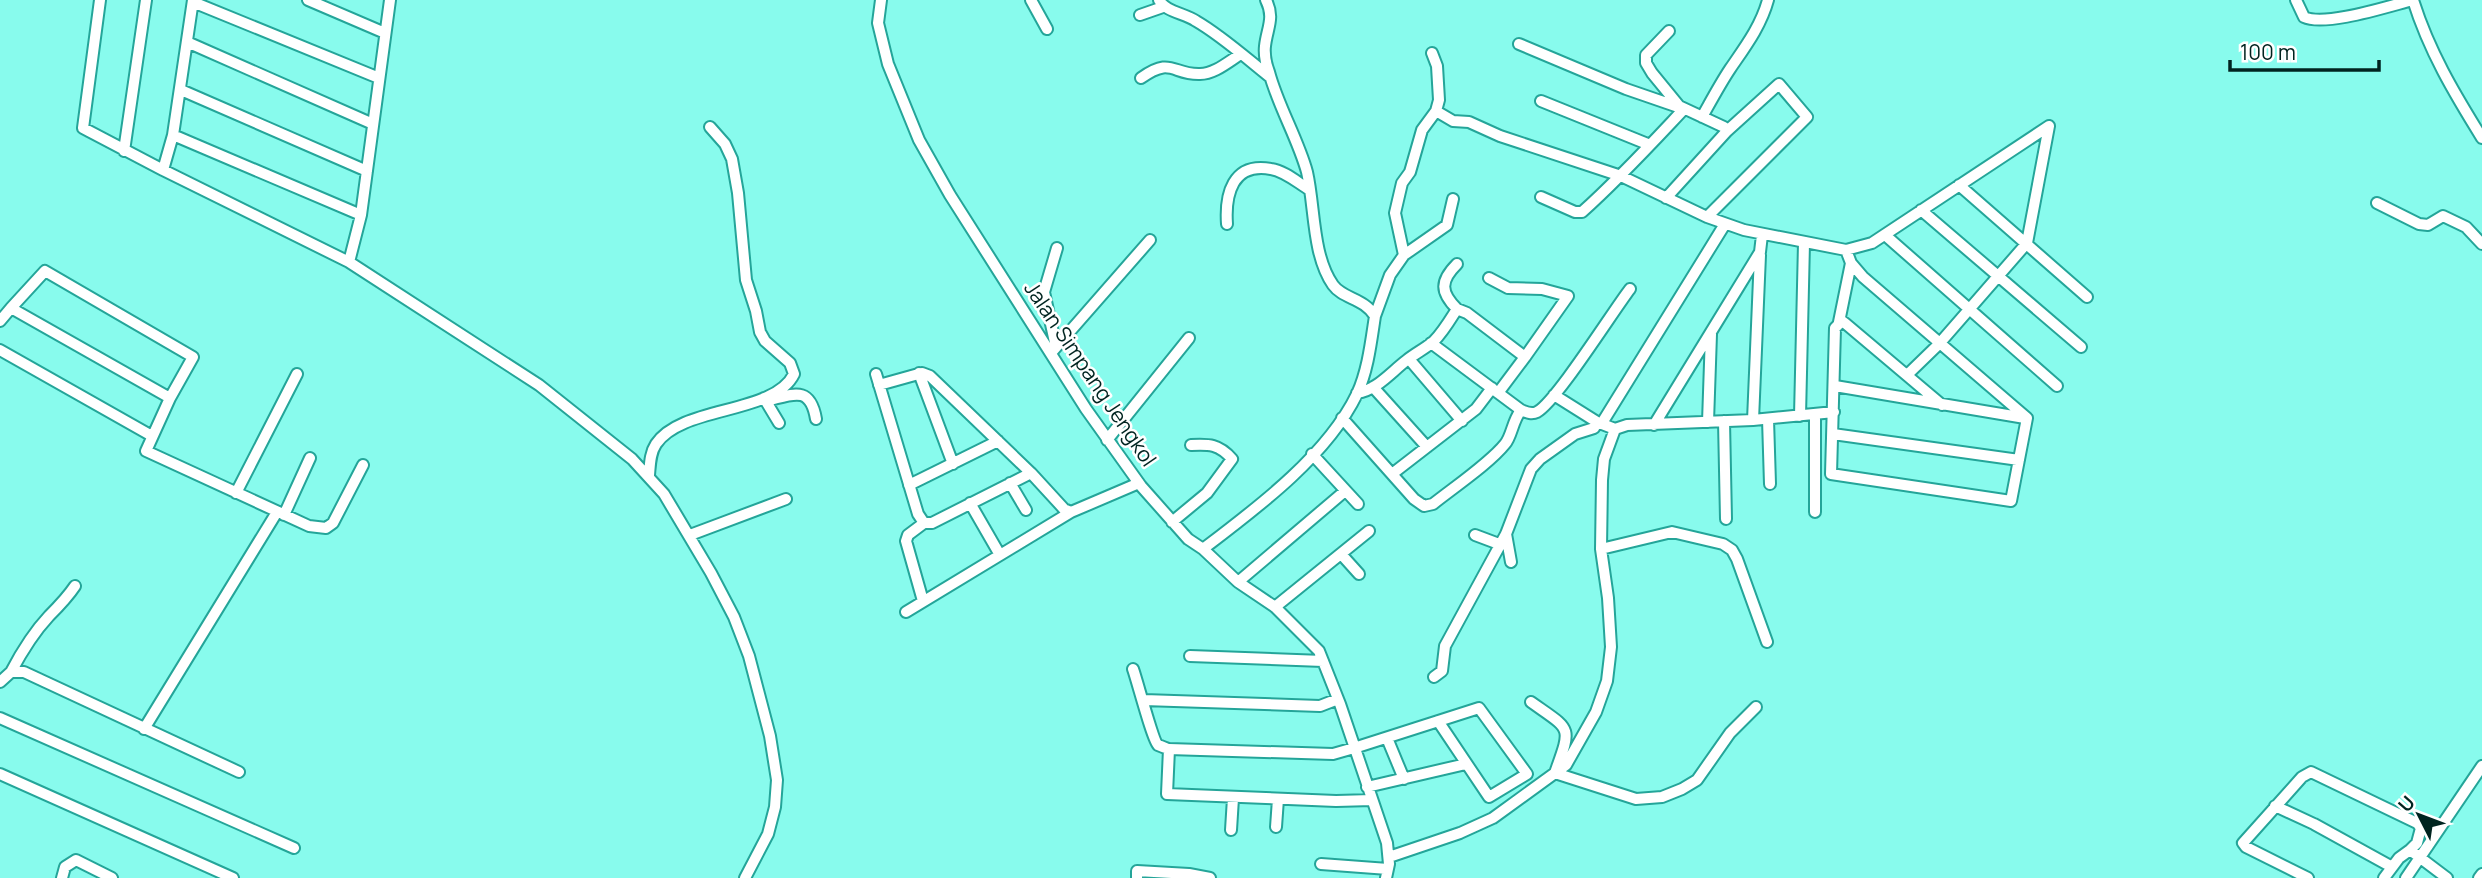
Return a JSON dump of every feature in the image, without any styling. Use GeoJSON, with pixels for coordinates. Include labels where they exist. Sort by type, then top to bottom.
{"type":"FeatureCollection","features":[{"type":"Feature","properties":{"kind":"street"},"geometry":{"type":"LineString","coordinates":[[100,0],[83,128],[349,262],[424,313],[527,377],[601,433],[649,475],[664,494],[690,535],[734,617],[749,656],[774,761],[776,795],[772,821],[745,878]]}},
{"type":"Feature","properties":{"kind":"street"},"geometry":{"type":"LineString","coordinates":[[124,150],[146,0]]}},
{"type":"Feature","properties":{"kind":"street"},"geometry":{"type":"LineString","coordinates":[[308,0],[385,33]]}},
{"type":"Feature","properties":{"kind":"street"},"geometry":{"type":"LineString","coordinates":[[349,262],[361,215],[390,0]]}},
{"type":"Feature","properties":{"kind":"street","name":"Jalan Simpang Jengkol"},"geometry":{"type":"LineString","coordinates":[[881,0],[878,23],[880,38],[901,99],[919,140],[950,195],[1054,350],[1107,440],[1139,483],[1188,539],[1203,549],[1238,582],[1275,607],[1319,650],[1383,831],[1388,868]]}},
{"type":"Feature","properties":{"kind":"street"},"geometry":{"type":"LineString","coordinates":[[1031,0],[1047,29]]}},
{"type":"Feature","properties":{"kind":"street"},"geometry":{"type":"LineString","coordinates":[[1266,0],[1272,15],[1265,51],[1270,77],[1302,158],[1325,269],[1337,290],[1369,306],[1375,316]]}},
{"type":"Feature","properties":{"kind":"street"},"geometry":{"type":"LineString","coordinates":[[1702,117],[1749,41],[1768,0]]}},
{"type":"Feature","properties":{"kind":"street"},"geometry":{"type":"LineString","coordinates":[[2296,0],[2304,16],[2319,20],[2348,16],[2413,0],[2432,51],[2482,138]]}},
{"type":"Feature","properties":{"kind":"street"},"geometry":{"type":"LineString","coordinates":[[163,170],[181,90],[193,1],[379,78]]}},
{"type":"Feature","properties":{"kind":"street"},"geometry":{"type":"LineString","coordinates":[[1140,15],[1161,4],[1186,15],[1270,77]]}},
{"type":"Feature","properties":{"kind":"street"},"geometry":{"type":"LineString","coordinates":[[1669,31],[1647,54],[1645,60],[1662,87],[1684,109]]}},
{"type":"Feature","properties":{"kind":"street"},"geometry":{"type":"LineString","coordinates":[[187,42],[373,124]]}},
{"type":"Feature","properties":{"kind":"street"},"geometry":{"type":"LineString","coordinates":[[1519,44],[1626,89],[1684,109],[1724,127],[1727,131]]}},
{"type":"Feature","properties":{"kind":"street"},"geometry":{"type":"LineString","coordinates":[[1404,255],[1395,220],[1396,204],[1402,183],[1410,172],[1422,130],[1436,111],[1439,100],[1432,53]]}},
{"type":"Feature","properties":{"kind":"street"},"geometry":{"type":"LineString","coordinates":[[1141,78],[1166,66],[1203,74],[1241,54]]}},
{"type":"Feature","properties":{"kind":"street"},"geometry":{"type":"LineString","coordinates":[[1666,198],[1727,131],[1779,85],[1807,117],[1707,217]]}},
{"type":"Feature","properties":{"kind":"street"},"geometry":{"type":"LineString","coordinates":[[181,90],[367,171]]}},
{"type":"Feature","properties":{"kind":"street"},"geometry":{"type":"LineString","coordinates":[[1541,101],[1650,145]]}},
{"type":"Feature","properties":{"kind":"street"},"geometry":{"type":"LineString","coordinates":[[1541,197],[1581,213],[1621,176],[1684,109]]}},
{"type":"Feature","properties":{"kind":"street"},"geometry":{"type":"LineString","coordinates":[[1436,111],[1453,121],[1469,122],[1500,136],[1621,176],[1725,224],[1762,235],[1846,250],[1864,247],[1885,235],[2049,126],[2027,243],[1939,344],[1907,375]]}},
{"type":"Feature","properties":{"kind":"street"},"geometry":{"type":"LineString","coordinates":[[710,127],[725,144],[732,159],[746,280],[760,332],[765,341],[790,363],[794,372],[785,386],[765,400]]}},
{"type":"Feature","properties":{"kind":"street"},"geometry":{"type":"LineString","coordinates":[[173,135],[361,215]]}},
{"type":"Feature","properties":{"kind":"street"},"geometry":{"type":"LineString","coordinates":[[1227,224],[1228,191],[1236,180],[1249,172],[1270,169],[1310,190]]}},
{"type":"Feature","properties":{"kind":"street"},"geometry":{"type":"LineString","coordinates":[[1959,185],[2087,297]]}},
{"type":"Feature","properties":{"kind":"street"},"geometry":{"type":"LineString","coordinates":[[1203,549],[1276,491],[1342,418],[1357,393],[1367,361],[1375,316],[1390,275],[1404,255],[1447,225],[1453,199]]}},
{"type":"Feature","properties":{"kind":"street"},"geometry":{"type":"LineString","coordinates":[[2377,203],[2419,224],[2428,225],[2443,216],[2466,227],[2482,244]]}},
{"type":"Feature","properties":{"kind":"street"},"geometry":{"type":"LineString","coordinates":[[1921,210],[2081,346]]}},
{"type":"Feature","properties":{"kind":"street"},"geometry":{"type":"LineString","coordinates":[[1434,677],[1442,671],[1445,646],[1506,534],[1531,469],[1559,444],[1600,423],[1725,224]]}},
{"type":"Feature","properties":{"kind":"street"},"geometry":{"type":"LineString","coordinates":[[1753,420],[1762,235]]}},
{"type":"Feature","properties":{"kind":"street"},"geometry":{"type":"LineString","coordinates":[[1885,235],[2057,386]]}},
{"type":"Feature","properties":{"kind":"street"},"geometry":{"type":"LineString","coordinates":[[1054,350],[1150,240]]}},
{"type":"Feature","properties":{"kind":"street"},"geometry":{"type":"LineString","coordinates":[[1800,416],[1804,243]]}},
{"type":"Feature","properties":{"kind":"street"},"geometry":{"type":"LineString","coordinates":[[1054,350],[1044,292],[1057,248]]}},
{"type":"Feature","properties":{"kind":"street"},"geometry":{"type":"LineString","coordinates":[[1846,250],[1851,263],[1863,277],[2027,418]]}},
{"type":"Feature","properties":{"kind":"street"},"geometry":{"type":"LineString","coordinates":[[1654,425],[1760,252]]}},
{"type":"Feature","properties":{"kind":"street"},"geometry":{"type":"LineString","coordinates":[[1851,263],[1839,322],[1835,328],[1831,474],[2011,500],[2027,418]]}},
{"type":"Feature","properties":{"kind":"street"},"geometry":{"type":"LineString","coordinates":[[1457,264],[1444,285],[1444,294],[1457,309],[1525,357]]}},
{"type":"Feature","properties":{"kind":"street"},"geometry":{"type":"LineString","coordinates":[[0,321],[45,271],[192,358],[146,451],[317,528],[330,526],[339,514],[363,465]]}},
{"type":"Feature","properties":{"kind":"street"},"geometry":{"type":"LineString","coordinates":[[1392,474],[1462,421],[1495,391],[1525,357],[1568,296],[1542,289],[1508,288],[1489,278]]}},
{"type":"Feature","properties":{"kind":"street"},"geometry":{"type":"LineString","coordinates":[[1432,343],[1521,410],[1538,412],[1554,395],[1630,289]]}},
{"type":"Feature","properties":{"kind":"street"},"geometry":{"type":"LineString","coordinates":[[11,309],[170,398]]}},
{"type":"Feature","properties":{"kind":"street"},"geometry":{"type":"LineString","coordinates":[[1357,393],[1373,387],[1432,343],[1457,309]]}},
{"type":"Feature","properties":{"kind":"street"},"geometry":{"type":"LineString","coordinates":[[1839,322],[1846,324],[1942,405]]}},
{"type":"Feature","properties":{"kind":"street"},"geometry":{"type":"LineString","coordinates":[[1708,422],[1711,332]]}},
{"type":"Feature","properties":{"kind":"street"},"geometry":{"type":"LineString","coordinates":[[1107,440],[1189,338]]}},
{"type":"Feature","properties":{"kind":"street"},"geometry":{"type":"LineString","coordinates":[[0,350],[152,436]]}},
{"type":"Feature","properties":{"kind":"street"},"geometry":{"type":"LineString","coordinates":[[1409,359],[1462,421]]}},
{"type":"Feature","properties":{"kind":"street"},"geometry":{"type":"LineString","coordinates":[[919,373],[953,464]]}},
{"type":"Feature","properties":{"kind":"street"},"geometry":{"type":"LineString","coordinates":[[236,493],[297,374]]}},
{"type":"Feature","properties":{"kind":"street"},"geometry":{"type":"LineString","coordinates":[[924,523],[919,517],[878,379],[927,374],[1031,473],[1064,509],[1071,512]]}},
{"type":"Feature","properties":{"kind":"street"},"geometry":{"type":"LineString","coordinates":[[1835,386],[2027,418]]}},
{"type":"Feature","properties":{"kind":"street"},"geometry":{"type":"LineString","coordinates":[[1373,387],[1427,447]]}},
{"type":"Feature","properties":{"kind":"street"},"geometry":{"type":"LineString","coordinates":[[649,475],[650,458],[655,444],[672,429],[765,400],[797,395],[807,396],[813,403],[816,419]]}},
{"type":"Feature","properties":{"kind":"street"},"geometry":{"type":"LineString","coordinates":[[1554,395],[1615,429],[1627,425],[1753,420],[1834,412]]}},
{"type":"Feature","properties":{"kind":"street"},"geometry":{"type":"LineString","coordinates":[[765,400],[779,424]]}},
{"type":"Feature","properties":{"kind":"street"},"geometry":{"type":"LineString","coordinates":[[1342,418],[1414,499],[1424,506],[1433,504],[1508,442],[1513,421],[1521,410]]}},
{"type":"Feature","properties":{"kind":"street"},"geometry":{"type":"LineString","coordinates":[[1815,414],[1815,512]]}},
{"type":"Feature","properties":{"kind":"street"},"geometry":{"type":"LineString","coordinates":[[1768,419],[1770,484]]}},
{"type":"Feature","properties":{"kind":"street"},"geometry":{"type":"LineString","coordinates":[[1724,421],[1726,519]]}},
{"type":"Feature","properties":{"kind":"street"},"geometry":{"type":"LineString","coordinates":[[1321,864],[1388,868],[1493,818],[1566,765],[1596,712],[1607,681],[1611,647],[1601,549],[1602,480],[1604,459],[1615,429]]}},
{"type":"Feature","properties":{"kind":"street"},"geometry":{"type":"LineString","coordinates":[[1833,434],[2019,460]]}},
{"type":"Feature","properties":{"kind":"street"},"geometry":{"type":"LineString","coordinates":[[909,485],[998,441]]}},
{"type":"Feature","properties":{"kind":"street"},"geometry":{"type":"LineString","coordinates":[[1172,522],[1207,493],[1232,459],[1216,445],[1191,445]]}},
{"type":"Feature","properties":{"kind":"street"},"geometry":{"type":"LineString","coordinates":[[1312,454],[1358,504]]}},
{"type":"Feature","properties":{"kind":"street"},"geometry":{"type":"LineString","coordinates":[[144,729],[280,513],[310,458]]}},
{"type":"Feature","properties":{"kind":"street"},"geometry":{"type":"LineString","coordinates":[[923,601],[906,541],[908,535],[924,523],[932,523],[1031,473]]}},
{"type":"Feature","properties":{"kind":"street"},"geometry":{"type":"LineString","coordinates":[[1010,483],[1026,510]]}},
{"type":"Feature","properties":{"kind":"street"},"geometry":{"type":"LineString","coordinates":[[906,612],[1071,512],[1139,483]]}},
{"type":"Feature","properties":{"kind":"street"},"geometry":{"type":"LineString","coordinates":[[1238,582],[1345,491]]}},
{"type":"Feature","properties":{"kind":"street"},"geometry":{"type":"LineString","coordinates":[[690,535],[786,499]]}},
{"type":"Feature","properties":{"kind":"street"},"geometry":{"type":"LineString","coordinates":[[970,503],[1000,555]]}},
{"type":"Feature","properties":{"kind":"street"},"geometry":{"type":"LineString","coordinates":[[1275,607],[1369,531]]}},
{"type":"Feature","properties":{"kind":"street"},"geometry":{"type":"LineString","coordinates":[[1601,549],[1672,532],[1723,544],[1732,550],[1737,559],[1767,642]]}},
{"type":"Feature","properties":{"kind":"street"},"geometry":{"type":"LineString","coordinates":[[1506,534],[1511,562]]}},
{"type":"Feature","properties":{"kind":"street"},"geometry":{"type":"LineString","coordinates":[[1475,535],[1499,544]]}},
{"type":"Feature","properties":{"kind":"street"},"geometry":{"type":"LineString","coordinates":[[1341,554],[1359,574]]}},
{"type":"Feature","properties":{"kind":"street"},"geometry":{"type":"LineString","coordinates":[[0,682],[11,672],[19,656],[48,617],[64,603],[75,586]]}},
{"type":"Feature","properties":{"kind":"street"},"geometry":{"type":"LineString","coordinates":[[1190,656],[1323,660]]}},
{"type":"Feature","properties":{"kind":"street"},"geometry":{"type":"LineString","coordinates":[[1133,669],[1154,739],[1158,745],[1168,749],[1333,754],[1479,708],[1527,774],[1489,797],[1438,722]]}},
{"type":"Feature","properties":{"kind":"street"},"geometry":{"type":"LineString","coordinates":[[11,672],[19,671],[31,675],[239,772]]}},
{"type":"Feature","properties":{"kind":"street"},"geometry":{"type":"LineString","coordinates":[[1144,700],[1320,706],[1338,699]]}},
{"type":"Feature","properties":{"kind":"street"},"geometry":{"type":"LineString","coordinates":[[1531,702],[1563,725],[1567,739],[1555,774]]}},
{"type":"Feature","properties":{"kind":"street"},"geometry":{"type":"LineString","coordinates":[[1555,774],[1636,799],[1662,797],[1697,780],[1730,733],[1756,707]]}},
{"type":"Feature","properties":{"kind":"street"},"geometry":{"type":"LineString","coordinates":[[0,718],[294,848]]}},
{"type":"Feature","properties":{"kind":"street"},"geometry":{"type":"LineString","coordinates":[[1387,738],[1404,779]]}},
{"type":"Feature","properties":{"kind":"street"},"geometry":{"type":"LineString","coordinates":[[1168,749],[1167,794],[1372,800]]}},
{"type":"Feature","properties":{"kind":"street"},"geometry":{"type":"LineString","coordinates":[[1367,787],[1465,764]]}},
{"type":"Feature","properties":{"kind":"street"},"geometry":{"type":"LineString","coordinates":[[2406,878],[2482,766]]}},
{"type":"Feature","properties":{"kind":"street"},"geometry":{"type":"LineString","coordinates":[[2308,878],[2243,843],[2302,777],[2311,772],[2417,823],[2421,828],[2420,835],[2410,850],[2399,858],[2384,878]]}},
{"type":"Feature","properties":{"kind":"street"},"geometry":{"type":"LineString","coordinates":[[0,774],[233,878]]}},
{"type":"Feature","properties":{"kind":"street"},"geometry":{"type":"LineString","coordinates":[[1231,830],[1233,798]]}},
{"type":"Feature","properties":{"kind":"street"},"geometry":{"type":"LineString","coordinates":[[1276,827],[1278,799]]}},
{"type":"Feature","properties":{"kind":"street"},"geometry":{"type":"LineString","coordinates":[[2275,806],[2392,867]]}},
{"type":"Feature","properties":{"kind":"street"},"geometry":{"type":"LineString","coordinates":[[2410,850],[2448,878]]}},
{"type":"Feature","properties":{"kind":"street"},"geometry":{"type":"LineString","coordinates":[[62,878],[65,867],[76,860],[112,878]]}},
{"type":"Feature","properties":{"kind":"street"},"geometry":{"type":"LineString","coordinates":[[1137,878],[1137,871],[1210,878]]}}]}
